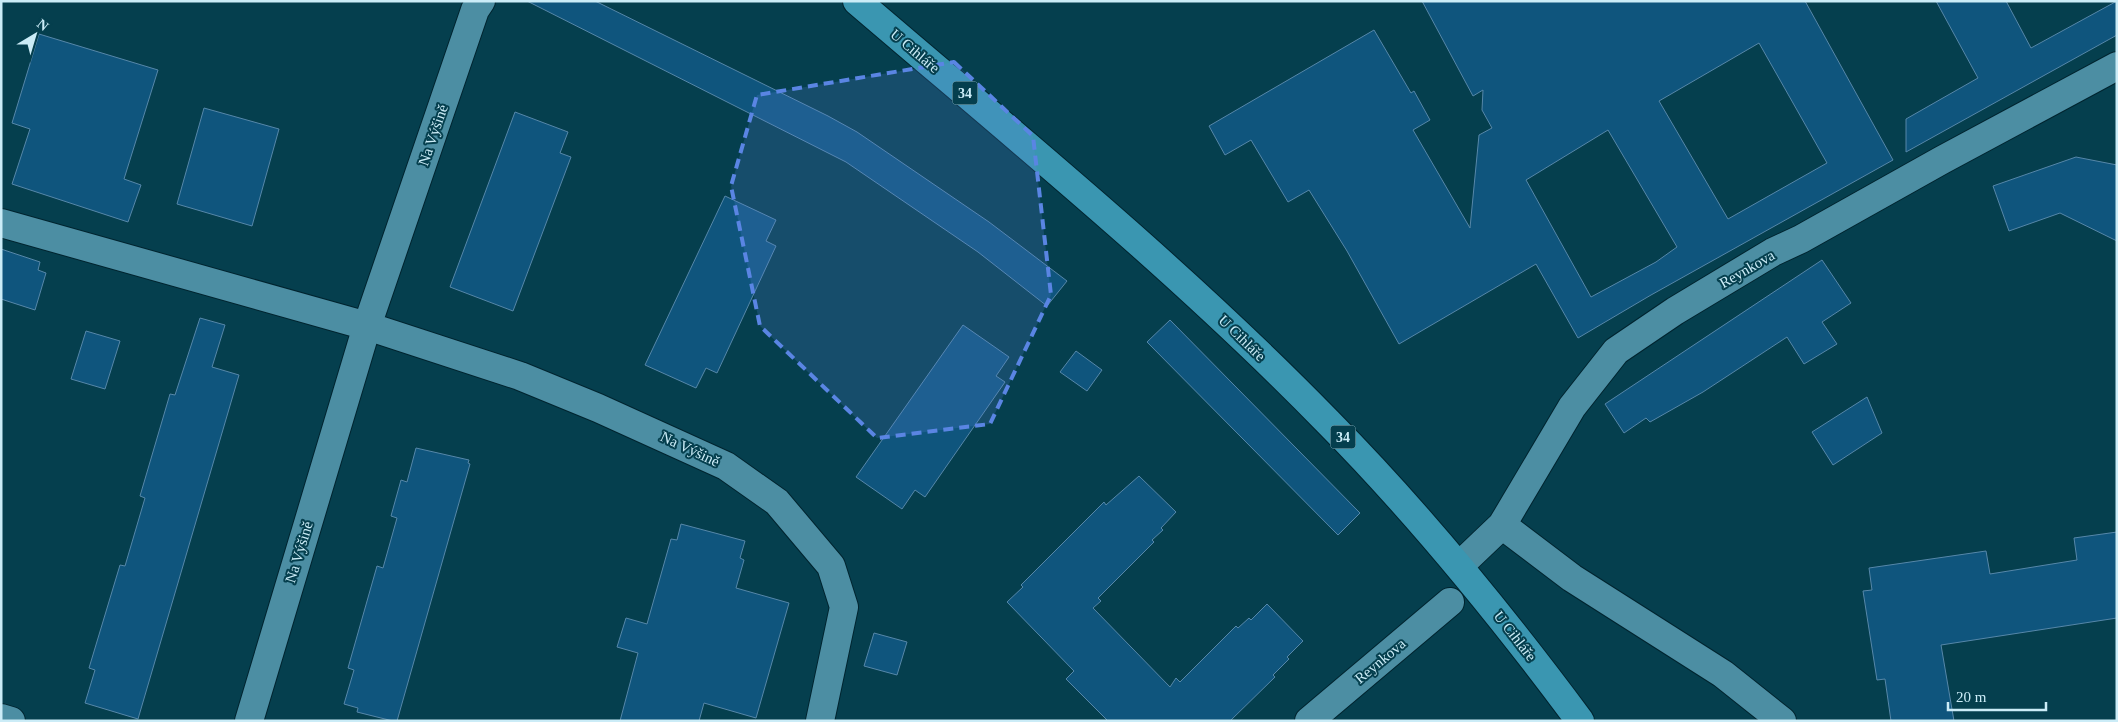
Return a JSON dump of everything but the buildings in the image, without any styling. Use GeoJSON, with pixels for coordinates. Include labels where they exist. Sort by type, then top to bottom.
{"type":"FeatureCollection","features":[{"type":"Feature","properties":{"kind":"main road","name":"U Cihláře"},"geometry":{"type":"LineString","coordinates":[[857,1],[1073,185],[1230,326],[1359,454],[1460,566],[1580,721]]}},
{"type":"Feature","properties":{"kind":"street","name":"Na Výšině"},"geometry":{"type":"LineString","coordinates":[[249,721],[367,326],[476,10],[481,1]]}},
{"type":"Feature","properties":{"kind":"street","name":"Reynkova"},"geometry":{"type":"LineString","coordinates":[[1460,566],[1502,525],[1572,407],[1616,351],[1675,311],[1773,252],[1801,239],[1942,160],[2117,66]]}},
{"type":"Feature","properties":{"kind":"street","name":"Na Výšině"},"geometry":{"type":"LineString","coordinates":[[1,222],[367,326],[520,376],[598,408],[726,466],[777,502],[831,566],[844,607],[820,721]]}},
{"type":"Feature","properties":{"kind":"street"},"geometry":{"type":"LineString","coordinates":[[1502,525],[1572,578],[1723,674],[1782,721]]}},
{"type":"Feature","properties":{"kind":"street","name":"Reynkova"},"geometry":{"type":"LineString","coordinates":[[1309,721],[1450,602]]}},
{"type":"Feature","properties":{"kind":"street"},"geometry":{"type":"LineString","coordinates":[[1,718],[11,721]]}},
{"type":"Feature","properties":{"kind":"highlighted area"},"geometry":{"type":"Polygon","coordinates":[[[954,62],[1033,136],[1051,295],[990,424],[877,438],[760,326],[731,186],[757,95],[954,62]]]}}]}
